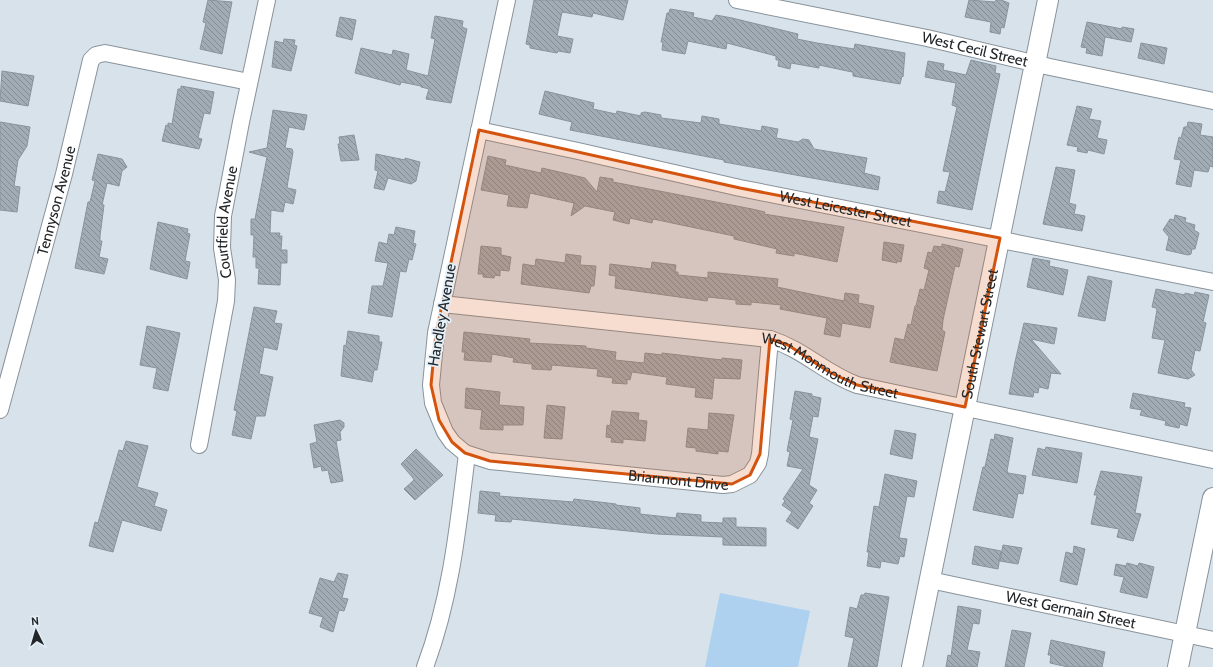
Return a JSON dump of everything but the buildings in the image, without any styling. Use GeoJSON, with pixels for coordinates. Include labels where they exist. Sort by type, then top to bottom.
{"type":"FeatureCollection","features":[{"type":"Feature","properties":{"kind":"street","name":"Courtfield Avenue"},"geometry":{"type":"LineString","coordinates":[[199,445],[226,301],[227,280],[222,248],[222,228],[249,82],[267,0]]}},
{"type":"Feature","properties":{"kind":"street","name":"Handley Avenue"},"geometry":{"type":"LineString","coordinates":[[467,454],[452,442],[445,432],[433,403],[431,385],[432,365],[442,304],[507,0]]}},
{"type":"Feature","properties":{"kind":"street","name":"West Cecil Street"},"geometry":{"type":"LineString","coordinates":[[737,0],[927,38],[1035,64],[1213,101]]}},
{"type":"Feature","properties":{"kind":"street","name":"South Stewart Street"},"geometry":{"type":"LineString","coordinates":[[912,667],[1048,0]]}},
{"type":"Feature","properties":{"kind":"street","name":"Tennyson Avenue"},"geometry":{"type":"LineString","coordinates":[[0,410],[64,174],[91,60],[96,55],[105,53],[249,82]]}},
{"type":"Feature","properties":{"kind":"street","name":"West Leicester Street"},"geometry":{"type":"LineString","coordinates":[[479,130],[740,188],[1000,238],[1213,282]]}},
{"type":"Feature","properties":{"kind":"street","name":"West Monmouth Street"},"geometry":{"type":"LineString","coordinates":[[442,304],[770,339],[788,345],[807,355],[830,372],[857,385],[1213,460]]}},
{"type":"Feature","properties":{"kind":"street","name":"Briarmont Drive"},"geometry":{"type":"LineString","coordinates":[[467,454],[490,461],[634,477],[723,485],[732,484],[743,480],[750,475],[758,463],[760,454],[770,339]]}},
{"type":"Feature","properties":{"kind":"street"},"geometry":{"type":"LineString","coordinates":[[425,667],[436,637],[450,583],[456,551],[467,454]]}},
{"type":"Feature","properties":{"kind":"street"},"geometry":{"type":"LineString","coordinates":[[1178,667],[1213,498]]}},
{"type":"Feature","properties":{"kind":"street","name":"West Germain Street"},"geometry":{"type":"LineString","coordinates":[[930,580],[1213,640]]}},
{"type":"Feature","properties":{"kind":"highlighted area"},"geometry":{"type":"Polygon","coordinates":[[[479,130],[740,188],[1000,238],[965,407],[857,385],[829,372],[788,345],[770,339],[760,454],[750,475],[732,484],[490,461],[465,453],[452,442],[439,420],[431,385],[436,333],[479,130]]]}},
{"type":"Feature","properties":{"kind":"shaded area"},"geometry":{"type":"Polygon","coordinates":[[[720,593],[810,611],[798,667],[705,667],[720,593]]]}}]}
